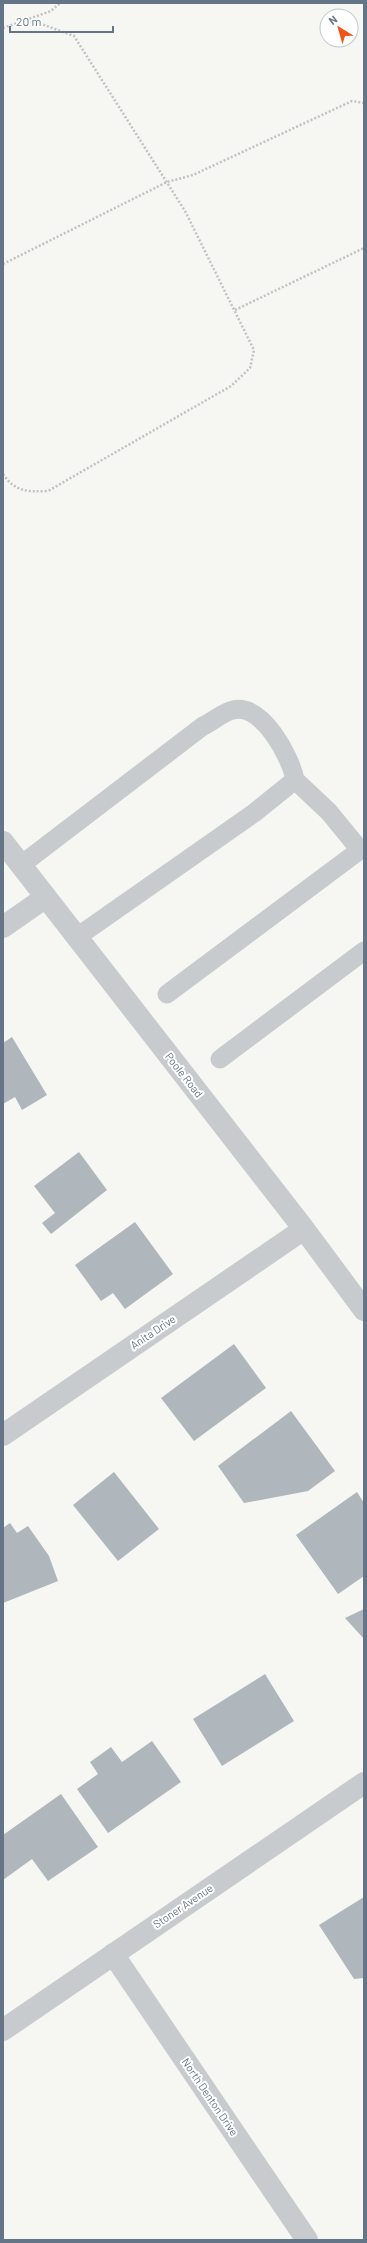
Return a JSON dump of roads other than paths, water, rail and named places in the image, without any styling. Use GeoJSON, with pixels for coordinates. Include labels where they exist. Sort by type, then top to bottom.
{"type":"FeatureCollection","features":[{"type":"Feature","properties":{"kind":"street","name":"Poole Road"},"geometry":{"type":"LineString","coordinates":[[3,842],[304,1229],[364,1310]]}},
{"type":"Feature","properties":{"kind":"street"},"geometry":{"type":"LineString","coordinates":[[3,927],[46,897]]}},
{"type":"Feature","properties":{"kind":"street","name":"Anita Drive"},"geometry":{"type":"LineString","coordinates":[[3,1435],[304,1229]]}},
{"type":"Feature","properties":{"kind":"street","name":"Stoner Avenue"},"geometry":{"type":"LineString","coordinates":[[3,2030],[364,1783]]}},
{"type":"Feature","properties":{"kind":"street","name":"North Denton Drive"},"geometry":{"type":"LineString","coordinates":[[113,1954],[307,2240]]}},
{"type":"Feature","properties":{"kind":"lane"},"geometry":{"type":"LineString","coordinates":[[21,865],[203,726],[233,710],[249,710],[270,728],[293,767],[295,780],[329,812],[362,853],[167,994]]}},
{"type":"Feature","properties":{"kind":"lane"},"geometry":{"type":"LineString","coordinates":[[77,937],[254,812],[295,780]]}},
{"type":"Feature","properties":{"kind":"lane"},"geometry":{"type":"LineString","coordinates":[[220,1059],[364,951]]}}]}
